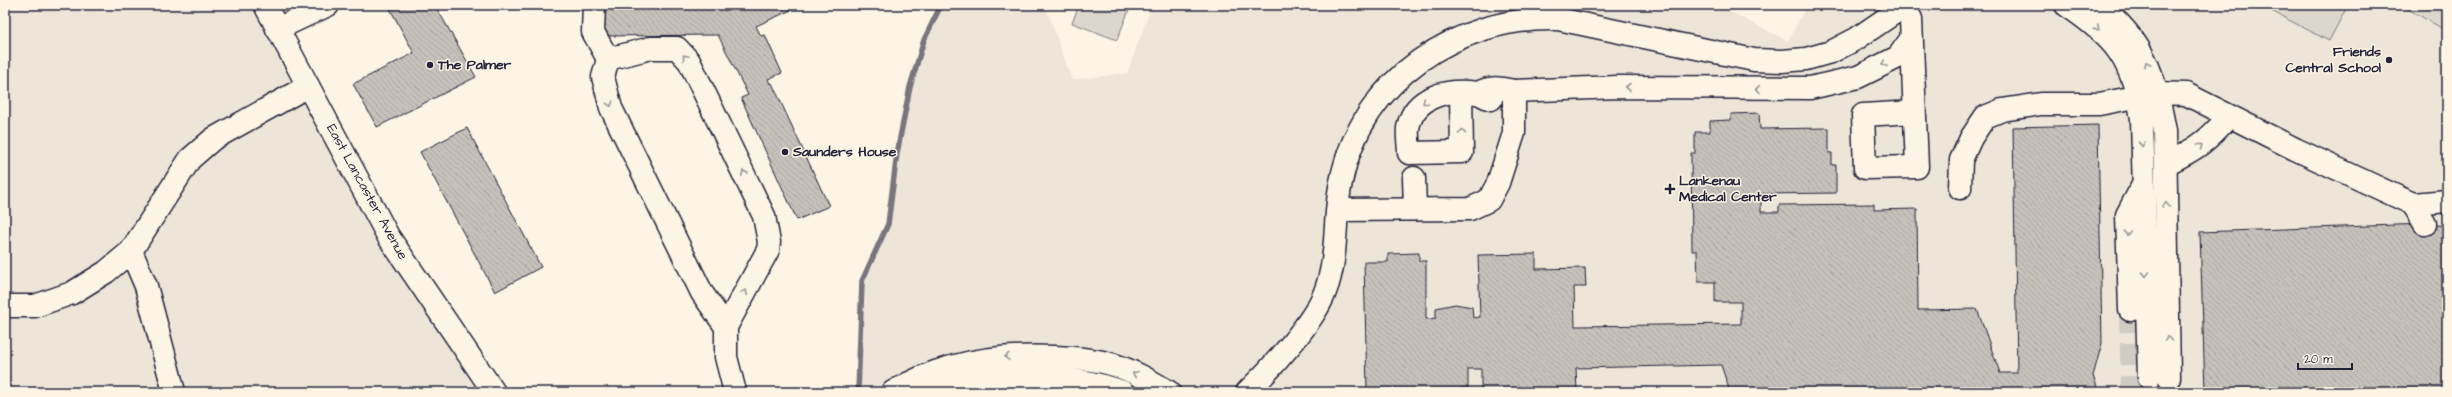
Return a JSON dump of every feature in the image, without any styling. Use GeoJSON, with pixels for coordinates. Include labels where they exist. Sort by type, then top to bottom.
{"type":"FeatureCollection","features":[{"type":"Feature","properties":{"kind":"main road","name":"East Lancaster Avenue"},"geometry":{"type":"LineString","coordinates":[[265,5],[388,236],[494,392]]}},
{"type":"Feature","properties":{"kind":"main road"},"geometry":{"type":"LineString","coordinates":[[277,29],[328,5]]}},
{"type":"Feature","properties":{"kind":"main road"},"geometry":{"type":"LineString","coordinates":[[594,5],[593,32],[608,59],[603,77],[611,108],[702,293],[726,326]]}},
{"type":"Feature","properties":{"kind":"main road"},"geometry":{"type":"LineString","coordinates":[[1247,392],[1268,372],[1305,325],[1325,294],[1335,256],[1340,183],[1346,160],[1360,131],[1387,90],[1424,56],[1449,42],[1477,30],[1527,19],[1558,19],[1754,60],[1782,61],[1806,59],[1831,52],[1856,39],[1905,5],[1911,19],[1914,112]]}},
{"type":"Feature","properties":{"kind":"main road"},"geometry":{"type":"LineString","coordinates":[[2066,5],[2099,28],[2117,47],[2148,95],[2165,131],[2166,164],[2159,386]]}},
{"type":"Feature","properties":{"kind":"main road"},"geometry":{"type":"LineString","coordinates":[[2099,5],[2130,33],[2150,70],[2148,95],[2142,119],[2144,184],[2159,386]]}},
{"type":"Feature","properties":{"kind":"main road"},"geometry":{"type":"LineString","coordinates":[[1470,93],[1489,99],[1500,100],[1514,91],[1618,87],[1810,88],[1858,77],[1898,57],[1911,39]]}},
{"type":"Feature","properties":{"kind":"main road"},"geometry":{"type":"LineString","coordinates":[[608,59],[651,48],[677,48],[689,61],[764,216],[769,242],[768,250],[726,326],[726,357],[735,392]]}},
{"type":"Feature","properties":{"kind":"main road"},"geometry":{"type":"LineString","coordinates":[[5,306],[35,306],[72,293],[106,272],[131,251],[190,159],[212,139],[308,86]]}},
{"type":"Feature","properties":{"kind":"main road"},"geometry":{"type":"LineString","coordinates":[[1338,210],[1470,209],[1489,200],[1498,184],[1514,133],[1514,91]]}},
{"type":"Feature","properties":{"kind":"main road"},"geometry":{"type":"LineString","coordinates":[[1960,188],[1961,160],[1971,138],[1986,117],[2002,110],[2041,104],[2099,104],[2148,95],[2186,94],[2413,204],[2447,201]]}},
{"type":"Feature","properties":{"kind":"main road"},"geometry":{"type":"LineString","coordinates":[[2166,164],[2195,150],[2210,139],[2229,116]]}},
{"type":"Feature","properties":{"kind":"main road"},"geometry":{"type":"LineString","coordinates":[[1414,178],[1415,209]]}},
{"type":"Feature","properties":{"kind":"main road"},"geometry":{"type":"LineString","coordinates":[[2130,310],[2127,215],[2144,184]]}},
{"type":"Feature","properties":{"kind":"main road"},"geometry":{"type":"LineString","coordinates":[[2413,204],[2425,224]]}},
{"type":"Feature","properties":{"kind":"main road"},"geometry":{"type":"LineString","coordinates":[[131,251],[146,286],[174,392]]}},
{"type":"Feature","properties":{"kind":"main road"},"geometry":{"type":"LineString","coordinates":[[893,392],[932,372],[968,361],[1034,356],[1082,358],[1114,365],[1169,392]]}},
{"type":"Feature","properties":{"kind":"main road"},"geometry":{"type":"LineString","coordinates":[[936,392],[974,381],[1006,378],[1084,382],[1123,392]]}},
{"type":"Feature","properties":{"kind":"shaded area"},"geometry":{"type":"Polygon","coordinates":[[[5,5],[259,5],[494,392],[5,392],[5,5]]]}},
{"type":"Feature","properties":{"kind":"shaded area","name":"Lankenau Medical Center"},"geometry":{"type":"Polygon","coordinates":[[[941,5],[1045,5],[1072,80],[1127,73],[1152,5],[1717,5],[1788,41],[1807,5],[2447,5],[2447,392],[858,392],[862,281],[888,224],[897,153],[910,87],[924,40],[941,5]]]}},
{"type":"Feature","properties":{"kind":"shaded area"},"geometry":{"type":"Polygon","coordinates":[[[1079,5],[1131,5],[1117,40],[1072,23],[1079,5]]]}},
{"type":"Feature","properties":{"kind":"shaded area"},"geometry":{"type":"Polygon","coordinates":[[[2260,5],[2348,5],[2329,41],[2260,5]]]}},
{"type":"Feature","properties":{"kind":"shaded area"},"geometry":{"type":"Polygon","coordinates":[[[2407,5],[2447,5],[2447,31],[2406,8],[2407,5]]]}},
{"type":"Feature","properties":{"kind":"building","name":"The Palmer"},"geometry":{"type":"Polygon","coordinates":[[[388,5],[435,5],[476,77],[377,127],[353,84],[414,53],[388,5]]]}},
{"type":"Feature","properties":{"kind":"building","name":"Saunders House"},"geometry":{"type":"Polygon","coordinates":[[[598,5],[802,5],[756,26],[761,36],[765,35],[782,73],[768,79],[770,84],[772,83],[829,206],[797,220],[741,98],[748,95],[718,35],[601,36],[598,5]]]}},
{"type":"Feature","properties":{"kind":"building"},"geometry":{"type":"Polygon","coordinates":[[[1759,113],[1760,129],[1829,128],[1829,153],[1832,153],[1832,165],[1836,165],[1836,193],[1761,194],[1761,212],[1779,212],[1779,205],[1874,204],[1874,210],[1917,209],[1918,310],[1977,309],[2000,373],[2017,373],[2013,127],[2098,125],[2102,343],[2093,376],[2099,392],[1730,392],[1721,365],[1576,368],[1577,392],[1481,392],[1481,369],[1468,369],[1468,388],[1461,388],[1461,392],[1367,391],[1364,262],[1388,262],[1388,254],[1419,253],[1419,261],[1426,261],[1426,319],[1436,318],[1436,308],[1455,304],[1472,307],[1473,318],[1480,317],[1478,255],[1536,254],[1536,269],[1585,268],[1586,287],[1574,287],[1575,326],[1741,324],[1741,302],[1715,302],[1715,282],[1698,282],[1697,251],[1692,251],[1691,153],[1695,153],[1695,132],[1710,132],[1710,121],[1731,120],[1731,114],[1759,113]]]}},
{"type":"Feature","properties":{"kind":"building"},"geometry":{"type":"Polygon","coordinates":[[[467,128],[541,267],[495,292],[420,152],[467,128]]]}},
{"type":"Feature","properties":{"kind":"building"},"geometry":{"type":"Polygon","coordinates":[[[2425,224],[2447,226],[2447,392],[2205,392],[2200,232],[2425,224]]]}},
{"type":"Feature","properties":{"kind":"waterway"},"geometry":{"type":"LineString","coordinates":[[858,392],[862,281],[888,224],[897,153],[910,87],[924,40],[941,5]]}},
{"type":"Feature","properties":{"kind":"tunnel"},"geometry":{"type":"LineString","coordinates":[[2130,310],[2132,392]]}},
{"type":"Feature","properties":{"kind":"place","name":"Friends Central School"},"geometry":{"type":"Point","coordinates":[2389,60]}},
{"type":"Feature","properties":{"kind":"place","name":"The Palmer"},"geometry":{"type":"Point","coordinates":[430,65]}},
{"type":"Feature","properties":{"kind":"place","name":"Saunders House"},"geometry":{"type":"Point","coordinates":[785,152]}},
{"type":"Feature","properties":{"kind":"place","name":"Lankenau Medical Center"},"geometry":{"type":"Point","coordinates":[1670,189]}}]}
